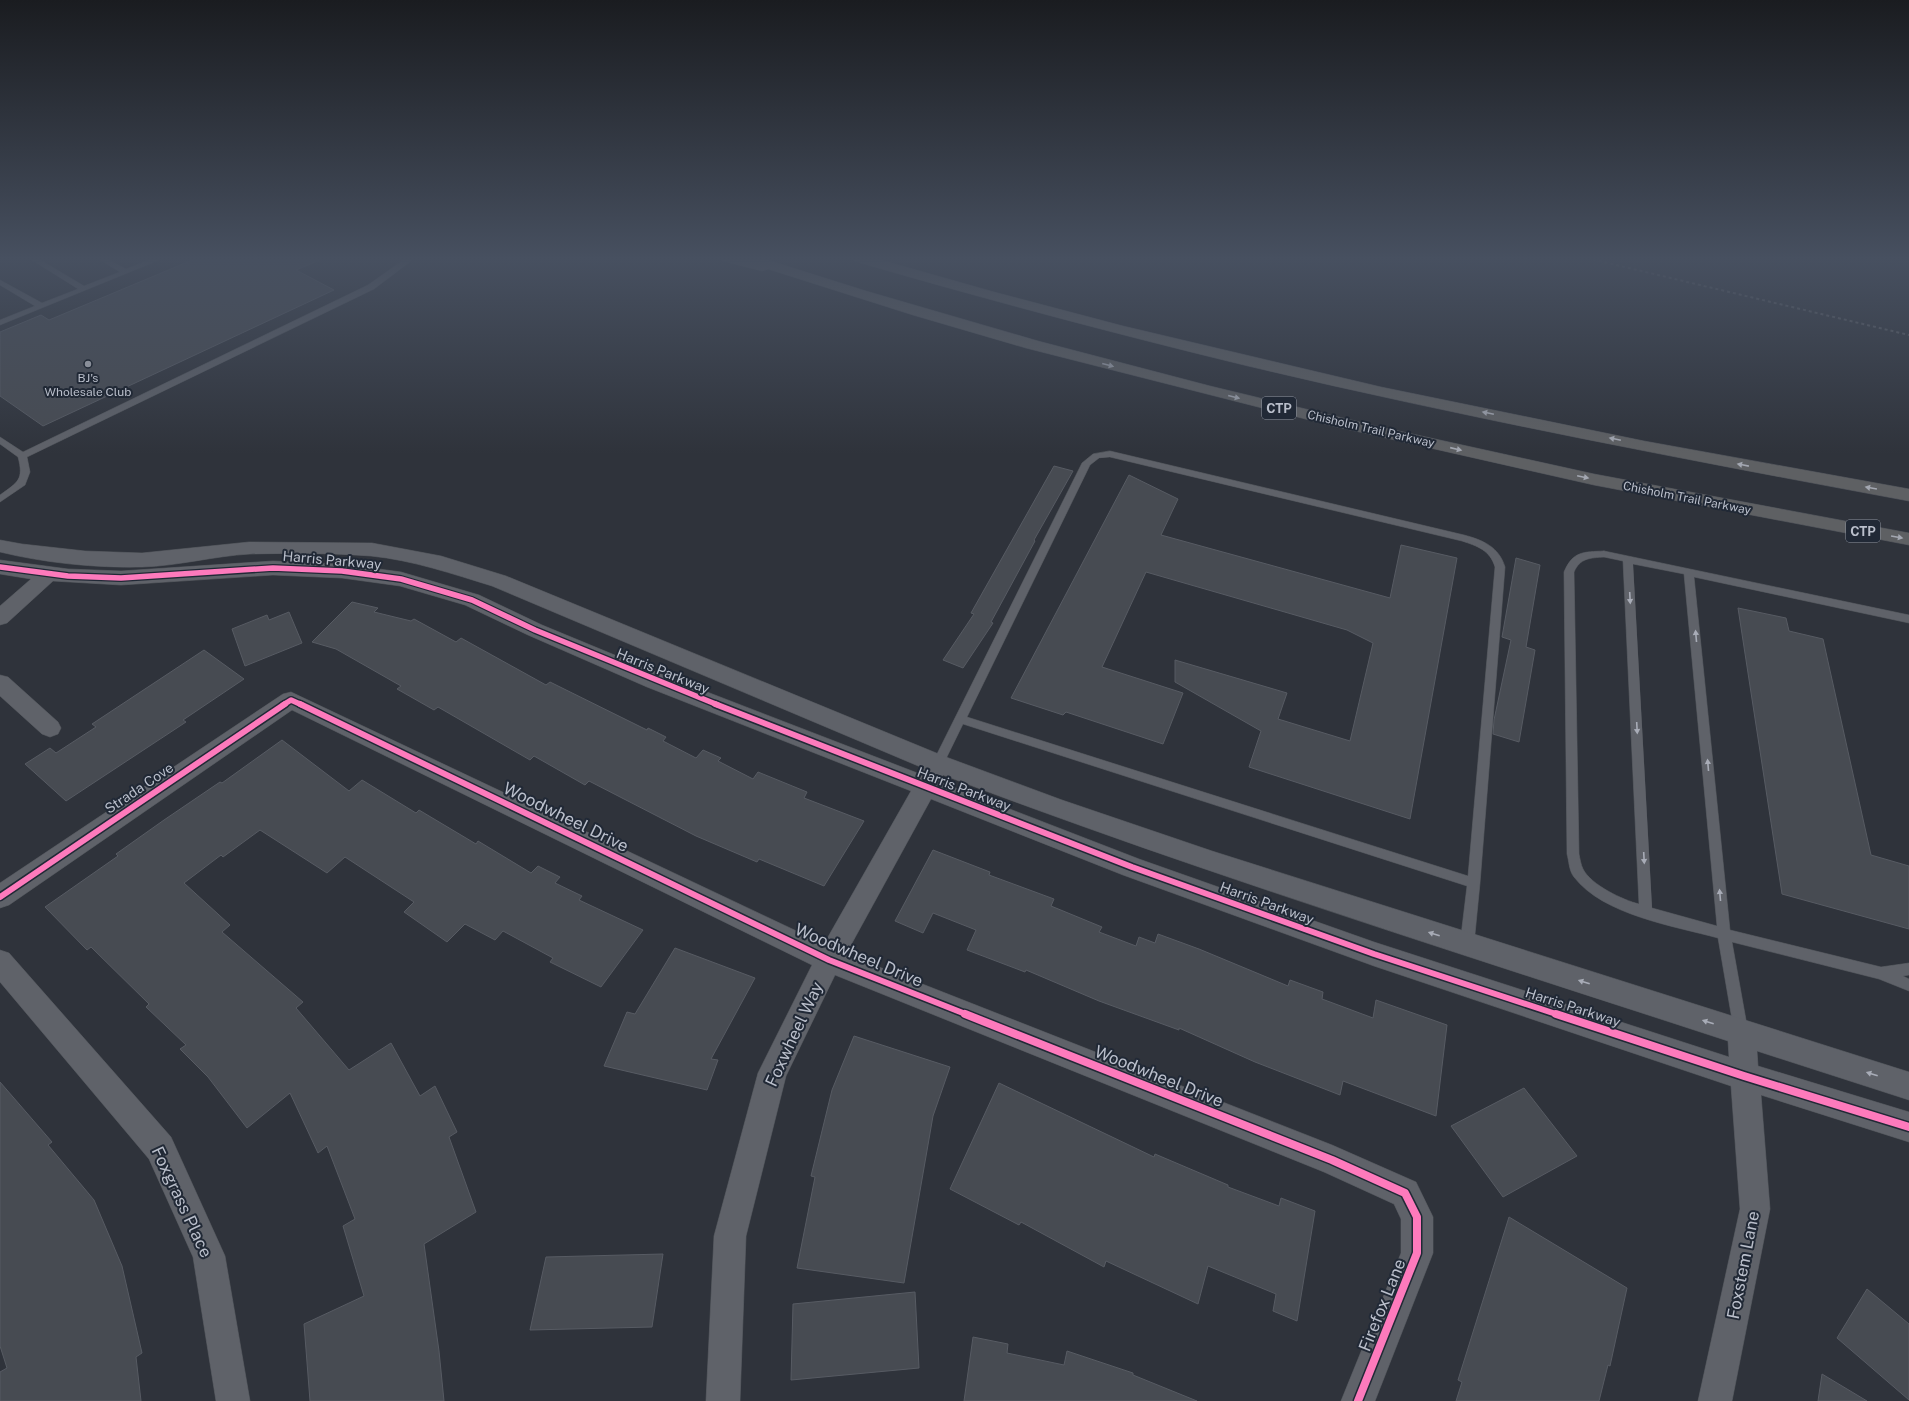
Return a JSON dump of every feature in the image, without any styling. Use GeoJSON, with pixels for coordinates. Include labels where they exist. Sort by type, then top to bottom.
{"type":"FeatureCollection","features":[{"type":"Feature","properties":{"kind":"highway","name":"Chisholm Trail Parkway"},"geometry":{"type":"LineString","coordinates":[[956,323],[1299,413],[1555,471],[1701,501],[1909,539]]}},
{"type":"Feature","properties":{"kind":"highway"},"geometry":{"type":"LineString","coordinates":[[1096,323],[1201,351],[1614,439],[1753,467],[1909,495]]}},
{"type":"Feature","properties":{"kind":"street","name":"Harris Parkway"},"geometry":{"type":"LineString","coordinates":[[0,546],[22,551],[85,558],[142,560],[249,548],[372,550],[441,563],[499,581],[932,775],[1132,867],[1374,954],[1744,1076],[1909,1127]]}},
{"type":"Feature","properties":{"kind":"street","name":"Harris Parkway"},"geometry":{"type":"LineString","coordinates":[[0,567],[49,574],[121,578],[273,568],[342,571],[401,579],[472,600],[535,630],[655,681],[932,775],[1054,807],[1212,862],[1909,1086]]}},
{"type":"Feature","properties":{"kind":"street"},"geometry":{"type":"LineString","coordinates":[[0,618],[49,574]]}},
{"type":"Feature","properties":{"kind":"street"},"geometry":{"type":"LineString","coordinates":[[0,683],[50,728]]}},
{"type":"Feature","properties":{"kind":"street","name":"Strada Cove"},"geometry":{"type":"LineString","coordinates":[[0,897],[291,700]]}},
{"type":"Feature","properties":{"kind":"street","name":"Woodwheel Drive"},"geometry":{"type":"LineString","coordinates":[[291,700],[829,960],[1332,1160],[1405,1193],[1417,1217]]}},
{"type":"Feature","properties":{"kind":"street","name":"Foxwheel Way"},"geometry":{"type":"LineString","coordinates":[[723,1401],[730,1236],[772,1073],[829,960],[932,775]]}},
{"type":"Feature","properties":{"kind":"street","name":"Foxgrass Place"},"geometry":{"type":"LineString","coordinates":[[0,962],[160,1148],[209,1256],[233,1401]]}},
{"type":"Feature","properties":{"kind":"street","name":"Foxstem Lane"},"geometry":{"type":"LineString","coordinates":[[1715,1401],[1755,1209],[1741,1032]]}},
{"type":"Feature","properties":{"kind":"street","name":"Firefox Lane"},"geometry":{"type":"LineString","coordinates":[[1358,1401],[1417,1253],[1417,1217]]}},
{"type":"Feature","properties":{"kind":"lane"},"geometry":{"type":"LineString","coordinates":[[22,456],[296,323]]}},
{"type":"Feature","properties":{"kind":"lane"},"geometry":{"type":"LineString","coordinates":[[0,440],[22,456],[26,472],[20,484],[0,499]]}},
{"type":"Feature","properties":{"kind":"lane"},"geometry":{"type":"LineString","coordinates":[[932,775],[1086,463],[1096,456],[1110,454],[1464,538],[1488,548],[1498,557],[1500,567],[1474,883],[1467,944]]}},
{"type":"Feature","properties":{"kind":"lane"},"geometry":{"type":"LineString","coordinates":[[1909,619],[1604,554],[1585,555],[1573,562],[1569,572],[1572,854],[1578,873],[1598,892],[1621,905],[1724,934],[1880,973],[1909,985]]}},
{"type":"Feature","properties":{"kind":"lane"},"geometry":{"type":"LineString","coordinates":[[1628,559],[1646,912]]}},
{"type":"Feature","properties":{"kind":"lane"},"geometry":{"type":"LineString","coordinates":[[1689,573],[1724,934],[1741,1032]]}},
{"type":"Feature","properties":{"kind":"lane"},"geometry":{"type":"LineString","coordinates":[[960,719],[1474,883]]}},
{"type":"Feature","properties":{"kind":"lane"},"geometry":{"type":"LineString","coordinates":[[1880,973],[1909,969]]}},
{"type":"Feature","properties":{"kind":"building"},"geometry":{"type":"Polygon","coordinates":[[[21,323],[263,323],[43,426],[0,396],[0,332],[21,323]]]}},
{"type":"Feature","properties":{"kind":"building"},"geometry":{"type":"Polygon","coordinates":[[[1054,466],[1073,471],[1034,540],[1035,541],[991,622],[993,623],[963,668],[943,660],[974,614],[971,613],[1054,466]]]}},
{"type":"Feature","properties":{"kind":"building"},"geometry":{"type":"Polygon","coordinates":[[[1129,475],[1178,499],[1161,535],[1390,598],[1401,545],[1457,558],[1410,819],[1249,767],[1261,731],[1175,682],[1175,660],[1287,693],[1278,719],[1350,741],[1373,643],[1347,630],[1146,572],[1102,667],[1183,693],[1163,744],[1066,712],[1063,715],[1011,698],[1129,475]]]}},
{"type":"Feature","properties":{"kind":"building"},"geometry":{"type":"Polygon","coordinates":[[[1516,558],[1540,565],[1526,647],[1535,650],[1519,742],[1493,734],[1494,720],[1511,640],[1502,637],[1516,558]]]}},
{"type":"Feature","properties":{"kind":"building"},"geometry":{"type":"Polygon","coordinates":[[[352,602],[378,608],[374,612],[411,621],[414,619],[456,642],[461,638],[546,685],[550,682],[647,730],[648,728],[666,737],[663,741],[696,758],[703,750],[721,758],[718,761],[753,779],[758,772],[807,792],[804,798],[864,821],[824,886],[759,859],[757,862],[696,836],[589,781],[585,785],[534,756],[530,760],[438,707],[434,710],[397,689],[401,686],[336,649],[312,642],[352,602]]]}},
{"type":"Feature","properties":{"kind":"building"},"geometry":{"type":"Polygon","coordinates":[[[1738,608],[1786,618],[1789,631],[1823,639],[1871,855],[1909,866],[1909,929],[1782,894],[1738,608]]]}},
{"type":"Feature","properties":{"kind":"building"},"geometry":{"type":"Polygon","coordinates":[[[289,612],[302,643],[245,666],[232,629],[267,615],[269,620],[289,612]]]}},
{"type":"Feature","properties":{"kind":"building"},"geometry":{"type":"Polygon","coordinates":[[[204,650],[244,679],[183,720],[186,722],[66,801],[25,764],[50,748],[56,753],[96,727],[92,724],[204,650]]]}},
{"type":"Feature","properties":{"kind":"building"},"geometry":{"type":"Polygon","coordinates":[[[282,740],[349,791],[362,780],[416,813],[419,810],[476,844],[478,841],[531,873],[538,866],[560,877],[555,883],[582,896],[579,900],[643,930],[601,987],[550,962],[553,958],[503,931],[495,940],[465,924],[447,942],[404,912],[414,902],[345,857],[327,873],[260,830],[223,857],[221,855],[184,883],[230,925],[222,932],[303,1002],[296,1008],[349,1070],[391,1043],[420,1096],[435,1086],[457,1132],[449,1137],[476,1212],[424,1244],[439,1351],[444,1401],[310,1401],[304,1324],[364,1296],[343,1226],[355,1219],[327,1146],[318,1153],[290,1093],[247,1128],[208,1077],[180,1049],[186,1045],[146,1007],[149,1004],[91,947],[87,950],[45,907],[118,856],[116,854],[164,820],[220,782],[222,783],[282,740]]]}},
{"type":"Feature","properties":{"kind":"building"},"geometry":{"type":"Polygon","coordinates":[[[933,850],[990,872],[989,875],[1054,899],[1051,906],[1102,927],[1099,932],[1136,946],[1139,937],[1155,943],[1158,934],[1199,949],[1288,986],[1290,980],[1323,992],[1322,999],[1373,1018],[1376,1000],[1447,1025],[1436,1116],[1343,1081],[1340,1095],[1255,1062],[1179,1028],[1179,1030],[1099,1001],[1026,970],[1025,972],[967,950],[976,930],[933,913],[923,933],[895,921],[933,850]]]}},
{"type":"Feature","properties":{"kind":"building"},"geometry":{"type":"Polygon","coordinates":[[[675,948],[755,978],[711,1059],[718,1060],[707,1090],[604,1066],[627,1012],[635,1014],[675,948]]]}},
{"type":"Feature","properties":{"kind":"building"},"geometry":{"type":"Polygon","coordinates":[[[854,1036],[950,1067],[933,1116],[904,1283],[797,1268],[815,1177],[811,1176],[832,1090],[854,1036]]]}},
{"type":"Feature","properties":{"kind":"building"},"geometry":{"type":"Polygon","coordinates":[[[0,1082],[52,1142],[48,1145],[94,1200],[122,1266],[142,1353],[136,1357],[141,1401],[0,1401],[0,1372],[7,1368],[0,1346],[0,1082]]]}},
{"type":"Feature","properties":{"kind":"building"},"geometry":{"type":"Polygon","coordinates":[[[999,1083],[1154,1157],[1155,1154],[1228,1185],[1228,1187],[1279,1206],[1281,1198],[1315,1211],[1297,1321],[1273,1311],[1276,1294],[1208,1266],[1198,1304],[1106,1261],[1104,1267],[1021,1222],[1019,1225],[950,1189],[999,1083]]]}},
{"type":"Feature","properties":{"kind":"building"},"geometry":{"type":"Polygon","coordinates":[[[1524,1088],[1577,1156],[1503,1197],[1451,1126],[1524,1088]]]}},
{"type":"Feature","properties":{"kind":"building"},"geometry":{"type":"Polygon","coordinates":[[[1509,1217],[1627,1288],[1610,1366],[1608,1365],[1599,1401],[1456,1401],[1462,1382],[1458,1380],[1509,1217]]]}},
{"type":"Feature","properties":{"kind":"building"},"geometry":{"type":"Polygon","coordinates":[[[663,1254],[652,1327],[530,1330],[546,1257],[663,1254]]]}},
{"type":"Feature","properties":{"kind":"building"},"geometry":{"type":"Polygon","coordinates":[[[1867,1289],[1909,1324],[1909,1400],[1837,1338],[1867,1289]]]}},
{"type":"Feature","properties":{"kind":"building"},"geometry":{"type":"Polygon","coordinates":[[[915,1292],[919,1368],[791,1380],[793,1304],[915,1292]]]}},
{"type":"Feature","properties":{"kind":"building"},"geometry":{"type":"Polygon","coordinates":[[[973,1337],[1008,1344],[1007,1353],[1064,1365],[1067,1351],[1133,1373],[1133,1375],[1197,1401],[964,1401],[973,1337]]]}},
{"type":"Feature","properties":{"kind":"building"},"geometry":{"type":"Polygon","coordinates":[[[1822,1374],[1867,1401],[1818,1401],[1822,1374]]]}},
{"type":"Feature","properties":{"kind":"railway"},"geometry":{"type":"LineString","coordinates":[[1860,323],[1909,335]]}},
{"type":"Feature","properties":{"kind":"cycle path"},"geometry":{"type":"LineString","coordinates":[[0,567],[68,576],[121,578],[273,568],[342,571],[401,579],[472,600],[535,630],[655,681],[1132,867],[1374,954],[1744,1076],[1909,1127]]}},
{"type":"Feature","properties":{"kind":"cycle path"},"geometry":{"type":"LineString","coordinates":[[0,897],[291,700],[829,960],[1332,1160],[1405,1193],[1417,1217],[1417,1253],[1358,1401]]}},
{"type":"Feature","properties":{"kind":"place","name":"BJ's Wholesale Club"},"geometry":{"type":"Point","coordinates":[88,364]}}]}
